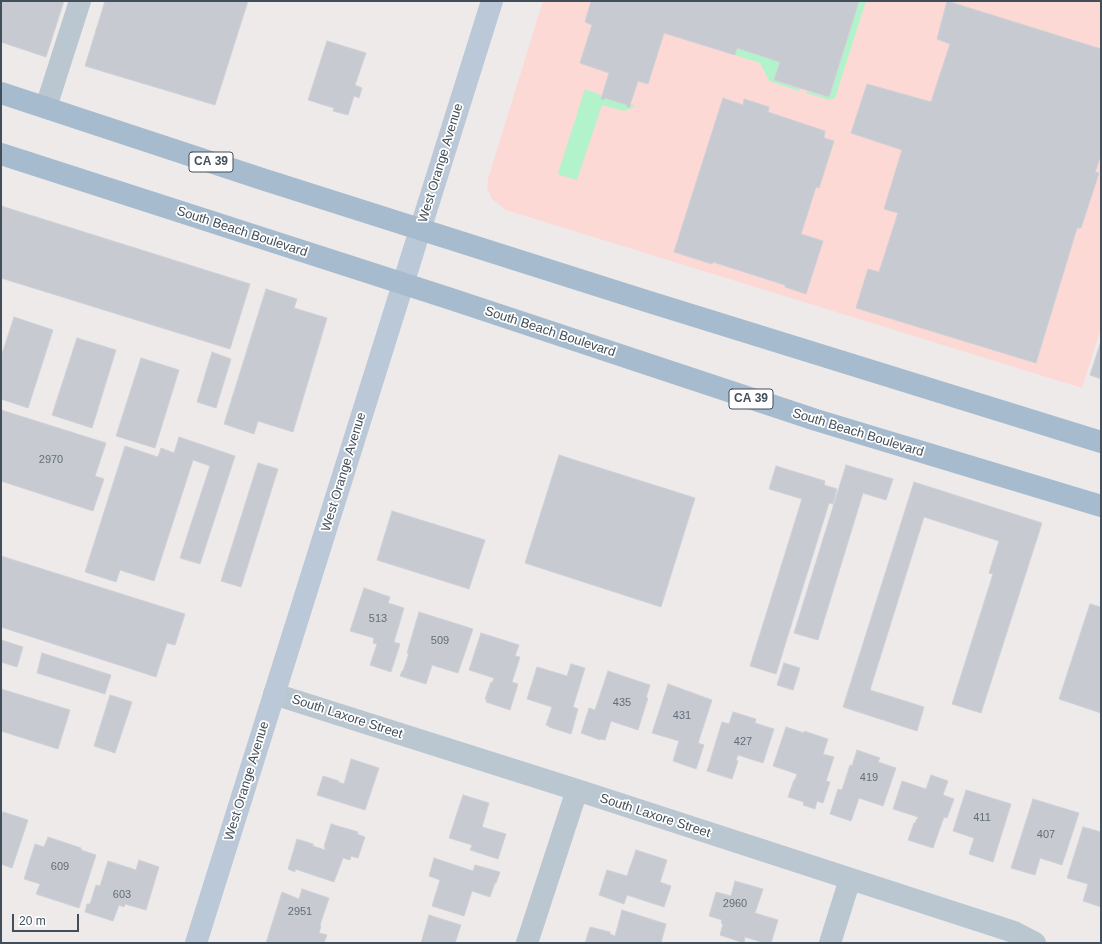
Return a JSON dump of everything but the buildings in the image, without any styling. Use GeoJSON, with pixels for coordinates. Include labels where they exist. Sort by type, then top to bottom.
{"type":"FeatureCollection","features":[{"type":"Feature","properties":{"kind":"main road","name":"CA 39"},"geometry":{"type":"LineString","coordinates":[[1,93],[262,179],[421,228],[650,302],[1101,442]]}},
{"type":"Feature","properties":{"kind":"main road","name":"South Beach Boulevard"},"geometry":{"type":"LineString","coordinates":[[1,154],[816,420],[1101,506]]}},
{"type":"Feature","properties":{"kind":"street"},"geometry":{"type":"LineString","coordinates":[[46,107],[80,1]]}},
{"type":"Feature","properties":{"kind":"street","name":"West Orange Avenue"},"geometry":{"type":"LineString","coordinates":[[196,943],[492,1]]}},
{"type":"Feature","properties":{"kind":"street","name":"South Laxore Street"},"geometry":{"type":"LineString","coordinates":[[274,694],[577,790],[1014,932],[1035,943]]}},
{"type":"Feature","properties":{"kind":"street"},"geometry":{"type":"LineString","coordinates":[[527,943],[577,790]]}},
{"type":"Feature","properties":{"kind":"street"},"geometry":{"type":"LineString","coordinates":[[830,943],[850,879]]}},
{"type":"Feature","properties":{"kind":"shaded area"},"geometry":{"type":"Polygon","coordinates":[[[543,1],[1101,1],[1101,328],[1082,388],[506,210],[492,199],[487,188],[488,179],[543,1]]]}},
{"type":"Feature","properties":{"kind":"green space"},"geometry":{"type":"Polygon","coordinates":[[[859,1],[866,1],[835,98],[829,100],[806,93],[807,91],[829,97],[859,1]]]}},
{"type":"Feature","properties":{"kind":"green space"},"geometry":{"type":"Polygon","coordinates":[[[737,48],[780,62],[774,80],[800,89],[799,91],[769,81],[760,63],[735,55],[737,48]]]}},
{"type":"Feature","properties":{"kind":"green space"},"geometry":{"type":"Polygon","coordinates":[[[585,89],[627,105],[629,108],[631,104],[634,105],[634,107],[624,111],[602,105],[577,180],[559,175],[558,173],[585,89]]]}}]}
